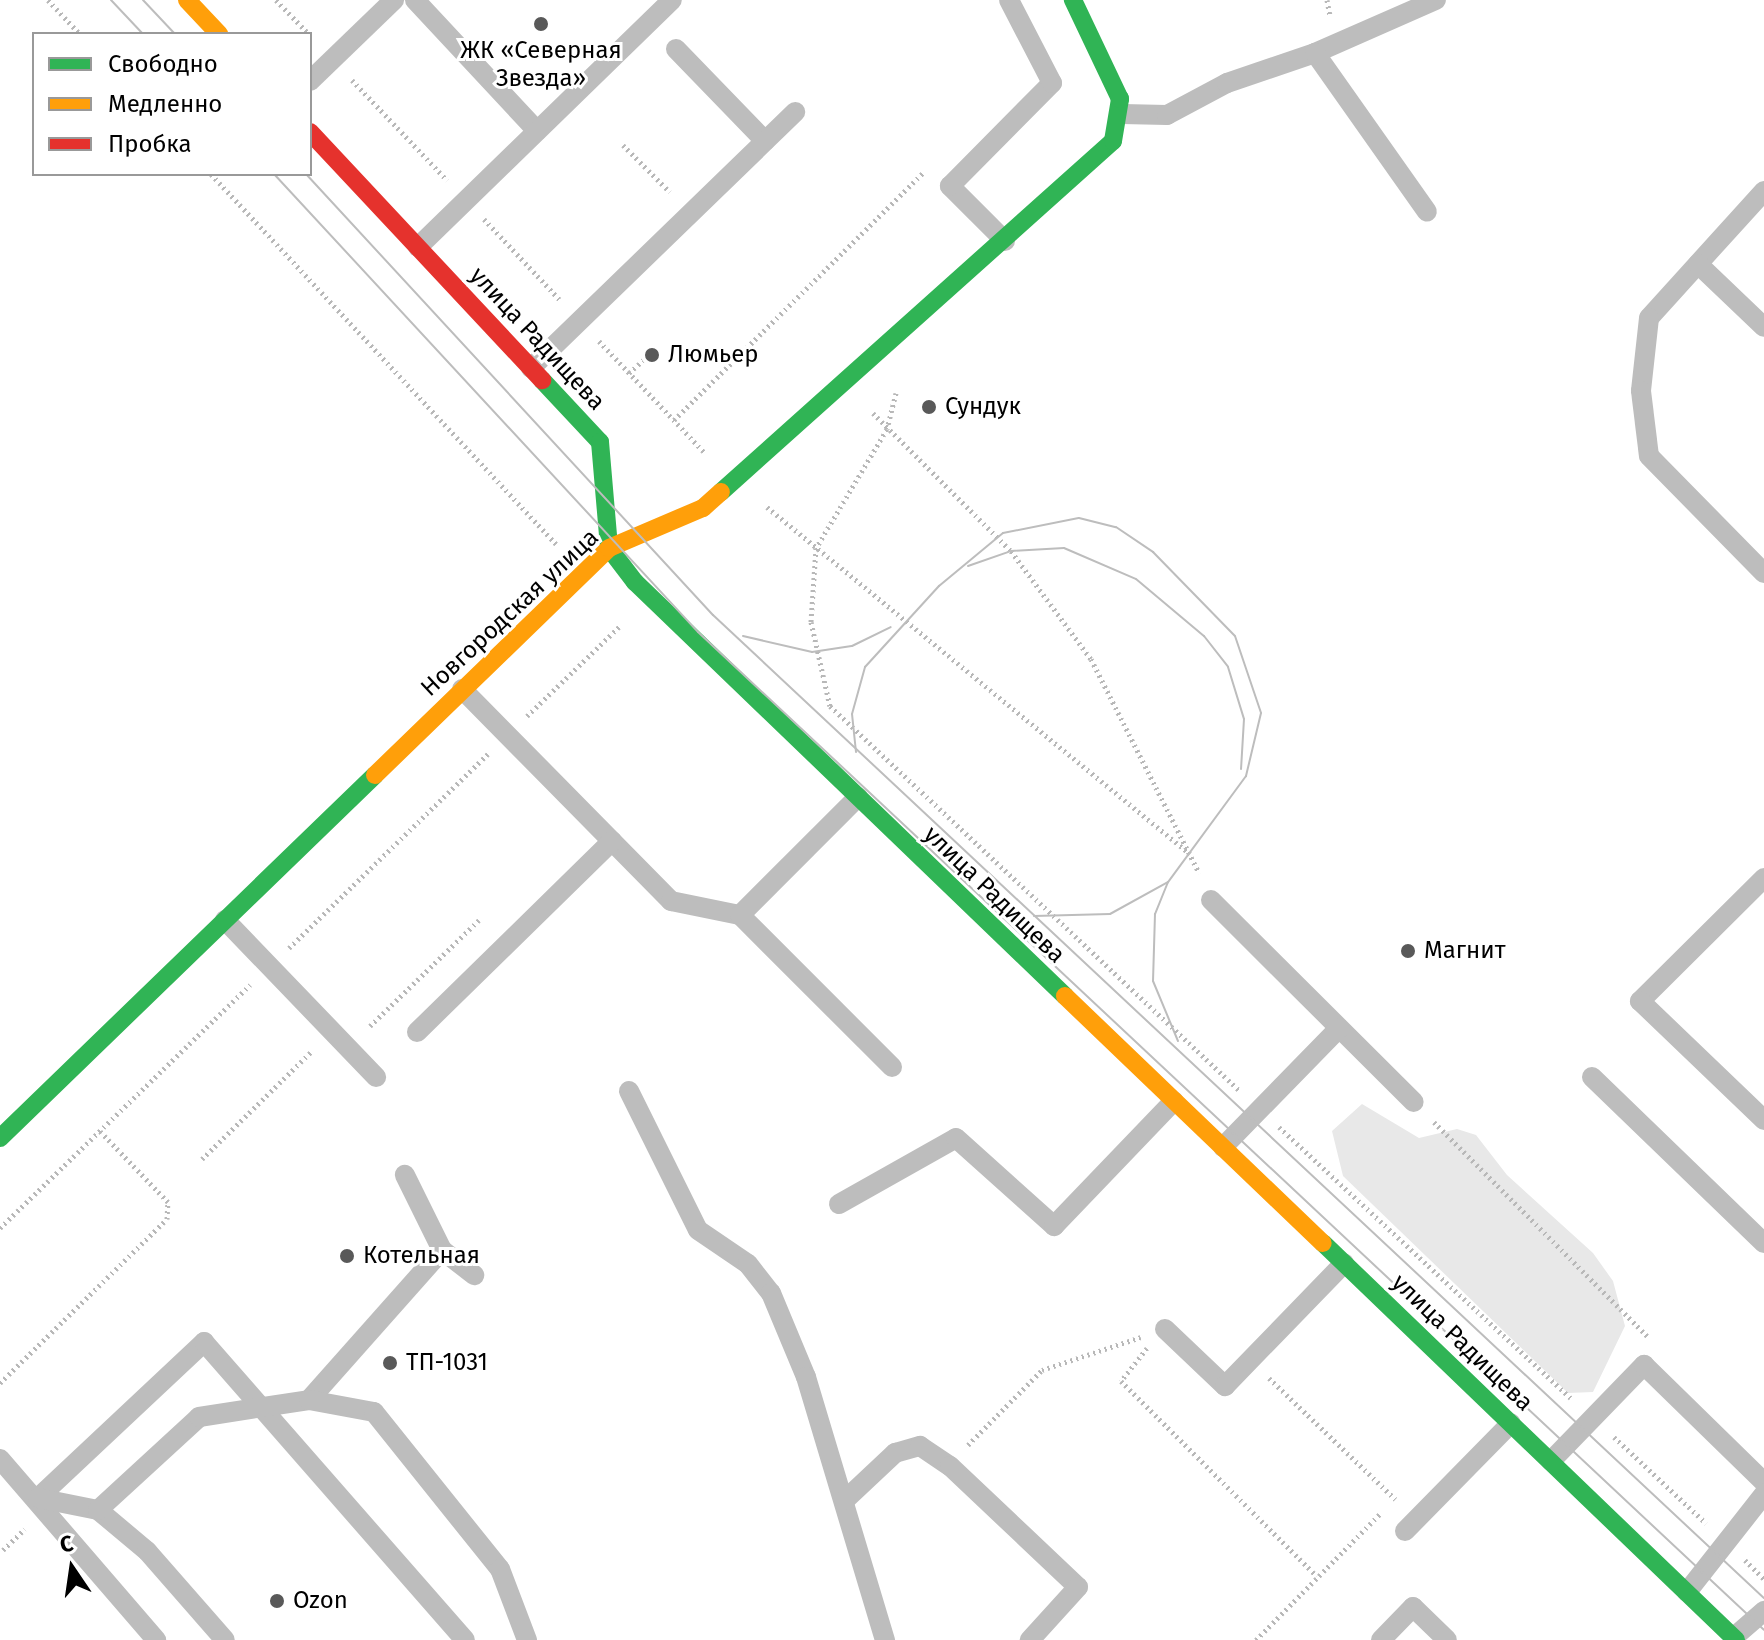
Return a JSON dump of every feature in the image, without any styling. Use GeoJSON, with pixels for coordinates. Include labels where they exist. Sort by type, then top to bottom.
{"type":"FeatureCollection","features":[{"type":"Feature","properties":{"kind":"street"},"geometry":{"type":"LineString","coordinates":[[187,0],[217,32]]}},
{"type":"Feature","properties":{"kind":"street"},"geometry":{"type":"LineString","coordinates":[[1073,0],[1116,79],[1122,114]]}},
{"type":"Feature","properties":{"kind":"street","name":"Новгородская улица"},"geometry":{"type":"LineString","coordinates":[[0,1138],[609,548],[703,508],[735,481],[1093,164],[1113,141],[1122,114]]}},
{"type":"Feature","properties":{"kind":"street","name":"улица Радищева"},"geometry":{"type":"LineString","coordinates":[[312,134],[600,442],[609,548],[858,797],[1735,1638]]}},
{"type":"Feature","properties":{"kind":"lane"},"geometry":{"type":"LineString","coordinates":[[312,79],[394,0]]}},
{"type":"Feature","properties":{"kind":"lane"},"geometry":{"type":"LineString","coordinates":[[415,0],[537,131]]}},
{"type":"Feature","properties":{"kind":"lane"},"geometry":{"type":"LineString","coordinates":[[418,247],[672,0]]}},
{"type":"Feature","properties":{"kind":"lane"},"geometry":{"type":"LineString","coordinates":[[1005,241],[950,186],[1052,83],[1009,0]]}},
{"type":"Feature","properties":{"kind":"lane"},"geometry":{"type":"LineString","coordinates":[[1122,114],[1167,115],[1227,83],[1315,53],[1436,0]]}},
{"type":"Feature","properties":{"kind":"lane"},"geometry":{"type":"LineString","coordinates":[[676,49],[765,141]]}},
{"type":"Feature","properties":{"kind":"lane"},"geometry":{"type":"LineString","coordinates":[[1315,53],[1427,212]]}},
{"type":"Feature","properties":{"kind":"lane"},"geometry":{"type":"LineString","coordinates":[[531,368],[795,112]]}},
{"type":"Feature","properties":{"kind":"lane"},"geometry":{"type":"LineString","coordinates":[[1764,191],[1649,318],[1641,391],[1649,456],[1764,573]]}},
{"type":"Feature","properties":{"kind":"lane"},"geometry":{"type":"LineString","coordinates":[[1698,264],[1764,327]]}},
{"type":"Feature","properties":{"kind":"lane"},"geometry":{"type":"LineString","coordinates":[[462,689],[671,901],[740,915],[892,1067]]}},
{"type":"Feature","properties":{"kind":"lane"},"geometry":{"type":"LineString","coordinates":[[740,915],[858,797]]}},
{"type":"Feature","properties":{"kind":"lane"},"geometry":{"type":"LineString","coordinates":[[417,1032],[612,841]]}},
{"type":"Feature","properties":{"kind":"lane"},"geometry":{"type":"LineString","coordinates":[[1764,878],[1640,1001],[1764,1120]]}},
{"type":"Feature","properties":{"kind":"lane"},"geometry":{"type":"LineString","coordinates":[[1211,900],[1414,1102]]}},
{"type":"Feature","properties":{"kind":"lane"},"geometry":{"type":"LineString","coordinates":[[225,920],[376,1077]]}},
{"type":"Feature","properties":{"kind":"lane"},"geometry":{"type":"LineString","coordinates":[[1223,1147],[1339,1028]]}},
{"type":"Feature","properties":{"kind":"lane"},"geometry":{"type":"LineString","coordinates":[[1592,1077],[1764,1243]]}},
{"type":"Feature","properties":{"kind":"lane"},"geometry":{"type":"LineString","coordinates":[[629,1091],[698,1230],[748,1264],[771,1293],[845,1500],[885,1640]]}},
{"type":"Feature","properties":{"kind":"lane"},"geometry":{"type":"LineString","coordinates":[[839,1204],[956,1138],[1054,1226],[1174,1101]]}},
{"type":"Feature","properties":{"kind":"lane"},"geometry":{"type":"LineString","coordinates":[[405,1175],[442,1250],[474,1275]]}},
{"type":"Feature","properties":{"kind":"lane"},"geometry":{"type":"LineString","coordinates":[[309,1400],[442,1250]]}},
{"type":"Feature","properties":{"kind":"lane"},"geometry":{"type":"LineString","coordinates":[[1165,1329],[1225,1386],[1344,1263]]}},
{"type":"Feature","properties":{"kind":"lane"},"geometry":{"type":"LineString","coordinates":[[38,1498],[204,1342],[465,1640]]}},
{"type":"Feature","properties":{"kind":"lane"},"geometry":{"type":"LineString","coordinates":[[1551,1461],[1644,1365],[1764,1482]]}},
{"type":"Feature","properties":{"kind":"lane"},"geometry":{"type":"LineString","coordinates":[[98,1510],[199,1417],[309,1400],[374,1412],[500,1569],[527,1640]]}},
{"type":"Feature","properties":{"kind":"lane"},"geometry":{"type":"LineString","coordinates":[[1405,1531],[1511,1423]]}},
{"type":"Feature","properties":{"kind":"lane"},"geometry":{"type":"LineString","coordinates":[[845,1500],[895,1453],[920,1446],[950,1466],[1078,1587],[1030,1640]]}},
{"type":"Feature","properties":{"kind":"lane"},"geometry":{"type":"LineString","coordinates":[[0,1459],[38,1498],[156,1640]]}},
{"type":"Feature","properties":{"kind":"lane"},"geometry":{"type":"LineString","coordinates":[[1687,1592],[1764,1494]]}},
{"type":"Feature","properties":{"kind":"lane"},"geometry":{"type":"LineString","coordinates":[[38,1498],[98,1510],[147,1551],[225,1640]]}},
{"type":"Feature","properties":{"kind":"lane"},"geometry":{"type":"LineString","coordinates":[[1381,1640],[1413,1607],[1447,1640]]}},
{"type":"Feature","properties":{"kind":"lane"},"geometry":{"type":"LineString","coordinates":[[1735,1638],[1764,1611]]}},
{"type":"Feature","properties":{"kind":"path"},"geometry":{"type":"LineString","coordinates":[[48,0],[78,32]]}},
{"type":"Feature","properties":{"kind":"path"},"geometry":{"type":"LineString","coordinates":[[276,0],[306,32]]}},
{"type":"Feature","properties":{"kind":"path"},"geometry":{"type":"LineString","coordinates":[[312,38],[735,481],[1190,854],[1091,659],[1011,551],[961,508],[845,383]]}},
{"type":"Feature","properties":{"kind":"path"},"geometry":{"type":"LineString","coordinates":[[623,145],[690,213]]}},
{"type":"Feature","properties":{"kind":"path"},"geometry":{"type":"LineString","coordinates":[[674,420],[932,164]]}},
{"type":"Feature","properties":{"kind":"path"},"geometry":{"type":"LineString","coordinates":[[213,176],[565,553]]}},
{"type":"Feature","properties":{"kind":"path"},"geometry":{"type":"LineString","coordinates":[[629,373],[649,355]]}},
{"type":"Feature","properties":{"kind":"path"},"geometry":{"type":"LineString","coordinates":[[0,1228],[629,617]]}},
{"type":"Feature","properties":{"kind":"path"},"geometry":{"type":"LineString","coordinates":[[361,1017],[371,1027],[479,920]]}},
{"type":"Feature","properties":{"kind":"path"},"geometry":{"type":"LineString","coordinates":[[292,945],[302,955]]}},
{"type":"Feature","properties":{"kind":"path"},"geometry":{"type":"LineString","coordinates":[[202,1159],[332,1032]]}},
{"type":"Feature","properties":{"kind":"path"},"geometry":{"type":"LineString","coordinates":[[1414,1102],[1660,1349]]}},
{"type":"Feature","properties":{"kind":"path"},"geometry":{"type":"LineString","coordinates":[[0,1383],[167,1219],[168,1202],[100,1131]]}},
{"type":"Feature","properties":{"kind":"path"},"geometry":{"type":"LineString","coordinates":[[950,1466],[1042,1370],[1165,1329]]}},
{"type":"Feature","properties":{"kind":"path"},"geometry":{"type":"LineString","coordinates":[[1165,1329],[1121,1381],[1317,1576]]}},
{"type":"Feature","properties":{"kind":"path"},"geometry":{"type":"LineString","coordinates":[[1251,1360],[1395,1499]]}},
{"type":"Feature","properties":{"kind":"path"},"geometry":{"type":"LineString","coordinates":[[1256,1640],[1406,1490]]}},
{"type":"Feature","properties":{"kind":"shaded area"},"geometry":{"type":"Polygon","coordinates":[[[1362,1104],[1419,1138],[1457,1129],[1476,1135],[1507,1175],[1593,1253],[1613,1281],[1625,1326],[1593,1392],[1568,1393],[1343,1176],[1332,1131],[1362,1104]]]}},
{"type":"Feature","properties":{"kind":"tram line"},"geometry":{"type":"LineString","coordinates":[[111,0],[141,32]]}},
{"type":"Feature","properties":{"kind":"tram line"},"geometry":{"type":"LineString","coordinates":[[143,0],[173,32]]}},
{"type":"Feature","properties":{"kind":"tram line"},"geometry":{"type":"LineString","coordinates":[[276,176],[698,632],[1764,1630]]}},
{"type":"Feature","properties":{"kind":"tram line"},"geometry":{"type":"LineString","coordinates":[[308,176],[713,615],[1764,1598]]}},
{"type":"Feature","properties":{"kind":"tram line"},"geometry":{"type":"LineString","coordinates":[[856,752],[852,714],[865,667],[939,586],[1003,533],[1079,518],[1116,527],[1153,552],[1235,636],[1261,713],[1246,776],[1168,882],[1155,914],[1153,981],[1178,1041]]}},
{"type":"Feature","properties":{"kind":"tram line"},"geometry":{"type":"LineString","coordinates":[[968,566],[1011,551],[1064,548],[1136,579],[1204,636],[1228,667],[1244,719],[1241,769]]}},
{"type":"Feature","properties":{"kind":"tram line"},"geometry":{"type":"LineString","coordinates":[[743,636],[812,652],[852,646],[891,627]]}},
{"type":"Feature","properties":{"kind":"tram line"},"geometry":{"type":"LineString","coordinates":[[1034,916],[1110,914],[1168,882]]}},
{"type":"Feature","properties":{"kind":"traffic: fast"},"geometry":{"type":"LineString","coordinates":[[721,492],[1113,141],[1120,99],[1073,0]]}},
{"type":"Feature","properties":{"kind":"traffic: fast"},"geometry":{"type":"LineString","coordinates":[[542,380],[600,442],[609,548],[635,582],[1065,996]]}},
{"type":"Feature","properties":{"kind":"traffic: fast"},"geometry":{"type":"LineString","coordinates":[[0,1138],[375,775]]}},
{"type":"Feature","properties":{"kind":"traffic: fast"},"geometry":{"type":"LineString","coordinates":[[1323,1243],[1736,1640]]}},
{"type":"Feature","properties":{"kind":"traffic: slow"},"geometry":{"type":"LineString","coordinates":[[187,0],[217,32]]}},
{"type":"Feature","properties":{"kind":"traffic: slow"},"geometry":{"type":"LineString","coordinates":[[375,775],[609,548],[703,508],[721,492]]}},
{"type":"Feature","properties":{"kind":"traffic: slow"},"geometry":{"type":"LineString","coordinates":[[1065,996],[1323,1243]]}},
{"type":"Feature","properties":{"kind":"traffic: jam"},"geometry":{"type":"LineString","coordinates":[[312,134],[542,380]]}},
{"type":"Feature","properties":{"kind":"place","name":"ЖК «Северная Звезда»"},"geometry":{"type":"Point","coordinates":[541,24]}},
{"type":"Feature","properties":{"kind":"place","name":"Люмьер"},"geometry":{"type":"Point","coordinates":[652,355]}},
{"type":"Feature","properties":{"kind":"place","name":"Сундук"},"geometry":{"type":"Point","coordinates":[929,407]}},
{"type":"Feature","properties":{"kind":"place","name":"Магнит"},"geometry":{"type":"Point","coordinates":[1408,951]}},
{"type":"Feature","properties":{"kind":"place","name":"Котельная"},"geometry":{"type":"Point","coordinates":[347,1256]}},
{"type":"Feature","properties":{"kind":"place","name":"ТП-1031"},"geometry":{"type":"Point","coordinates":[390,1363]}},
{"type":"Feature","properties":{"kind":"place","name":"Ozon"},"geometry":{"type":"Point","coordinates":[277,1601]}}]}
